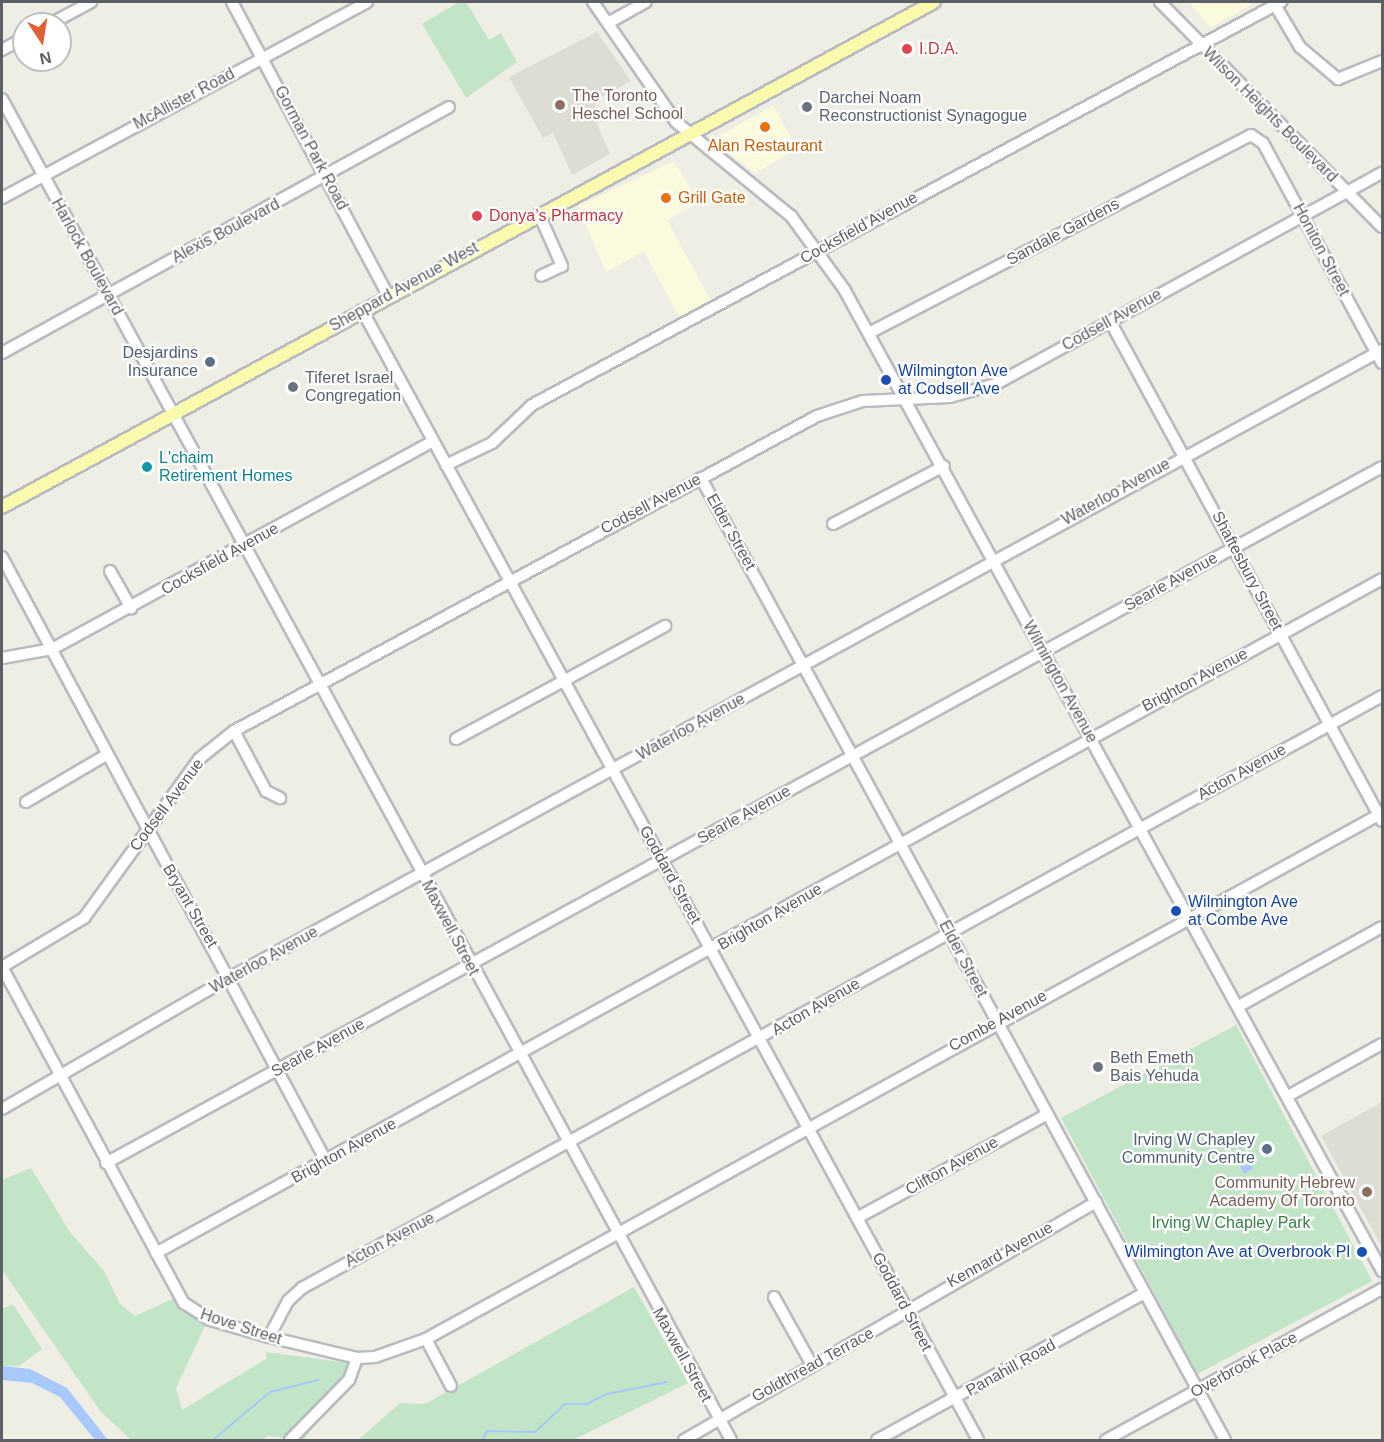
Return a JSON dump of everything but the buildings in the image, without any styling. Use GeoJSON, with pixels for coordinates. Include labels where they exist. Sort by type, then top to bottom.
{"type":"FeatureCollection","features":[{"type":"Feature","properties":{"kind":"main road","name":"Sheppard Avenue West"},"geometry":{"type":"LineString","coordinates":[[2,507],[688,133],[934,2]]}},
{"type":"Feature","properties":{"kind":"street"},"geometry":{"type":"LineString","coordinates":[[72,12],[92,2]]}},
{"type":"Feature","properties":{"kind":"street","name":"Gorman Park Road"},"geometry":{"type":"LineString","coordinates":[[232,2],[388,296]]}},
{"type":"Feature","properties":{"kind":"street","name":"McAllister Road"},"geometry":{"type":"LineString","coordinates":[[2,198],[367,2]]}},
{"type":"Feature","properties":{"kind":"street","name":"Wilmington Avenue"},"geometry":{"type":"LineString","coordinates":[[593,2],[688,133],[791,216],[820,250],[944,466],[1383,1271]]}},
{"type":"Feature","properties":{"kind":"street"},"geometry":{"type":"LineString","coordinates":[[608,23],[646,2]]}},
{"type":"Feature","properties":{"kind":"street","name":"Wilson Heights Boulevard"},"geometry":{"type":"LineString","coordinates":[[1160,2],[1198,43],[1383,227]]}},
{"type":"Feature","properties":{"kind":"street"},"geometry":{"type":"LineString","coordinates":[[1278,3],[1300,47],[1338,79],[1383,61]]}},
{"type":"Feature","properties":{"kind":"street","name":"Cocksfield Avenue"},"geometry":{"type":"LineString","coordinates":[[446,465],[492,443],[532,405],[1198,43],[1278,3]]}},
{"type":"Feature","properties":{"kind":"street","name":"Harlock Boulevard"},"geometry":{"type":"LineString","coordinates":[[2,99],[172,414]]}},
{"type":"Feature","properties":{"kind":"street","name":"Alexis Boulevard"},"geometry":{"type":"LineString","coordinates":[[2,353],[449,108]]}},
{"type":"Feature","properties":{"kind":"street","name":"Sandale Gardens"},"geometry":{"type":"LineString","coordinates":[[869,333],[1251,135],[1258,137]]}},
{"type":"Feature","properties":{"kind":"street","name":"Honiton Street"},"geometry":{"type":"LineString","coordinates":[[1258,137],[1380,351],[1383,363]]}},
{"type":"Feature","properties":{"kind":"street","name":"Codsell Avenue"},"geometry":{"type":"LineString","coordinates":[[2,967],[84,918],[199,759],[234,731],[509,580],[817,416],[863,401],[974,393],[1383,173]]}},
{"type":"Feature","properties":{"kind":"street"},"geometry":{"type":"LineString","coordinates":[[539,214],[562,266],[541,276]]}},
{"type":"Feature","properties":{"kind":"street","name":"Goddard Street"},"geometry":{"type":"LineString","coordinates":[[362,310],[978,1440]]}},
{"type":"Feature","properties":{"kind":"street","name":"Shaftesbury Street"},"geometry":{"type":"LineString","coordinates":[[1110,321],[1381,816]]}},
{"type":"Feature","properties":{"kind":"street","name":"Waterloo Avenue"},"geometry":{"type":"LineString","coordinates":[[2,1109],[58,1074],[421,873],[613,772],[803,664],[1184,454],[1380,351]]}},
{"type":"Feature","properties":{"kind":"street","name":"Maxwell Street"},"geometry":{"type":"LineString","coordinates":[[172,414],[616,1234],[731,1440]]}},
{"type":"Feature","properties":{"kind":"street","name":"Cocksfield Avenue"},"geometry":{"type":"LineString","coordinates":[[2,658],[52,649],[432,442]]}},
{"type":"Feature","properties":{"kind":"street"},"geometry":{"type":"LineString","coordinates":[[833,524],[944,466]]}},
{"type":"Feature","properties":{"kind":"street","name":"Searle Avenue"},"geometry":{"type":"LineString","coordinates":[[106,1163],[1383,467]]}},
{"type":"Feature","properties":{"kind":"street","name":"Elder Street"},"geometry":{"type":"LineString","coordinates":[[701,478],[854,755],[996,1021],[1225,1440]]}},
{"type":"Feature","properties":{"kind":"street","name":"Bryant Street"},"geometry":{"type":"LineString","coordinates":[[2,557],[146,830],[231,978],[326,1161]]}},
{"type":"Feature","properties":{"kind":"street"},"geometry":{"type":"LineString","coordinates":[[110,570],[131,608]]}},
{"type":"Feature","properties":{"kind":"street","name":"Brighton Avenue"},"geometry":{"type":"LineString","coordinates":[[156,1253],[711,951],[1090,737],[1383,579]]}},
{"type":"Feature","properties":{"kind":"street"},"geometry":{"type":"LineString","coordinates":[[456,739],[665,626]]}},
{"type":"Feature","properties":{"kind":"street","name":"Acton Avenue"},"geometry":{"type":"LineString","coordinates":[[269,1337],[288,1301],[302,1288],[759,1040],[948,931],[1383,696]]}},
{"type":"Feature","properties":{"kind":"street"},"geometry":{"type":"LineString","coordinates":[[234,731],[266,791],[280,798]]}},
{"type":"Feature","properties":{"kind":"street"},"geometry":{"type":"LineString","coordinates":[[26,802],[106,755]]}},
{"type":"Feature","properties":{"kind":"street","name":"Combe Avenue"},"geometry":{"type":"LineString","coordinates":[[616,1234],[808,1129],[996,1021],[1190,915],[1381,816]]}},
{"type":"Feature","properties":{"kind":"street"},"geometry":{"type":"LineString","coordinates":[[1239,1006],[1383,927]]}},
{"type":"Feature","properties":{"kind":"street","name":"Hove Street"},"geometry":{"type":"LineString","coordinates":[[2,967],[156,1253],[196,1313],[269,1337],[357,1358],[399,1351],[426,1339],[616,1234]]}},
{"type":"Feature","properties":{"kind":"street"},"geometry":{"type":"LineString","coordinates":[[1288,1096],[1383,1044]]}},
{"type":"Feature","properties":{"kind":"street","name":"Clifton Avenue"},"geometry":{"type":"LineString","coordinates":[[857,1218],[1048,1114]]}},
{"type":"Feature","properties":{"kind":"street","name":"Kennard Avenue"},"geometry":{"type":"LineString","coordinates":[[905,1309],[1096,1202]]}},
{"type":"Feature","properties":{"kind":"street","name":"Overbrook Place"},"geometry":{"type":"LineString","coordinates":[[1106,1440],[1383,1289]]}},
{"type":"Feature","properties":{"kind":"street","name":"Panahill Road"},"geometry":{"type":"LineString","coordinates":[[877,1440],[1144,1293]]}},
{"type":"Feature","properties":{"kind":"street"},"geometry":{"type":"LineString","coordinates":[[774,1297],[812,1365]]}},
{"type":"Feature","properties":{"kind":"street","name":"Goldthread Terrace"},"geometry":{"type":"LineString","coordinates":[[684,1440],[905,1309]]}},
{"type":"Feature","properties":{"kind":"street"},"geometry":{"type":"LineString","coordinates":[[426,1339],[451,1386]]}},
{"type":"Feature","properties":{"kind":"street"},"geometry":{"type":"LineString","coordinates":[[290,1440],[349,1380],[357,1358]]}},
{"type":"Feature","properties":{"kind":"shaded area"},"geometry":{"type":"Polygon","coordinates":[[[1189,2],[1255,2],[1211,28],[1189,2]]]}},
{"type":"Feature","properties":{"kind":"shaded area","name":"The Toronto Heschel School"},"geometry":{"type":"Polygon","coordinates":[[[597,32],[631,81],[598,99],[592,112],[610,154],[572,175],[553,133],[543,138],[509,77],[597,32]]]}},
{"type":"Feature","properties":{"kind":"shaded area"},"geometry":{"type":"Polygon","coordinates":[[[773,105],[797,149],[755,173],[721,147],[719,136],[773,105]]]}},
{"type":"Feature","properties":{"kind":"shaded area"},"geometry":{"type":"Polygon","coordinates":[[[674,161],[699,203],[667,220],[710,300],[679,317],[644,251],[606,272],[578,206],[674,161]]]}},
{"type":"Feature","properties":{"kind":"shaded area","name":"Community Hebrew Academy Of Toronto"},"geometry":{"type":"Polygon","coordinates":[[[1382,1102],[1382,1247],[1321,1136],[1382,1102]]]}},
{"type":"Feature","properties":{"kind":"green space"},"geometry":{"type":"Polygon","coordinates":[[[459,2],[466,2],[489,40],[501,33],[517,62],[466,98],[422,24],[459,2]]]}},
{"type":"Feature","properties":{"kind":"green space","name":"Irving W Chapley Park"},"geometry":{"type":"Polygon","coordinates":[[[1236,1025],[1372,1281],[1197,1374],[1061,1118],[1236,1025]]]}},
{"type":"Feature","properties":{"kind":"green space"},"geometry":{"type":"Polygon","coordinates":[[[31,1168],[70,1232],[104,1271],[120,1304],[135,1316],[177,1297],[207,1322],[176,1388],[182,1410],[266,1359],[266,1352],[364,1365],[303,1440],[268,1436],[263,1440],[131,1440],[101,1412],[2,1270],[2,1180],[31,1168]]]}},
{"type":"Feature","properties":{"kind":"green space"},"geometry":{"type":"Polygon","coordinates":[[[634,1287],[688,1383],[573,1440],[358,1440],[400,1403],[425,1404],[634,1287]]]}},
{"type":"Feature","properties":{"kind":"green space"},"geometry":{"type":"Polygon","coordinates":[[[13,1304],[42,1349],[19,1366],[2,1366],[2,1309],[13,1304]]]}},
{"type":"Feature","properties":{"kind":"water"},"geometry":{"type":"Polygon","coordinates":[[[1241,1148],[1253,1169],[1244,1174],[1232,1153],[1241,1148]]]}},
{"type":"Feature","properties":{"kind":"water"},"geometry":{"type":"Polygon","coordinates":[[[2,1366],[30,1369],[67,1388],[108,1440],[95,1440],[60,1397],[32,1383],[2,1380],[2,1366]]]}},
{"type":"Feature","properties":{"kind":"waterway"},"geometry":{"type":"LineString","coordinates":[[213,1440],[270,1392],[319,1380]]}},
{"type":"Feature","properties":{"kind":"waterway"},"geometry":{"type":"LineString","coordinates":[[482,1440],[487,1431],[535,1432],[565,1404],[587,1404],[607,1394],[667,1382]]}},
{"type":"Feature","properties":{"kind":"place","name":"I.D.A."},"geometry":{"type":"Point","coordinates":[907,49]}},
{"type":"Feature","properties":{"kind":"place","name":"The Toronto Heschel School"},"geometry":{"type":"Point","coordinates":[560,105]}},
{"type":"Feature","properties":{"kind":"place","name":"Darchei Noam Reconstructionist Synagogue"},"geometry":{"type":"Point","coordinates":[807,107]}},
{"type":"Feature","properties":{"kind":"place","name":"Alan Restaurant"},"geometry":{"type":"Point","coordinates":[765,127]}},
{"type":"Feature","properties":{"kind":"place","name":"Grill Gate"},"geometry":{"type":"Point","coordinates":[666,198]}},
{"type":"Feature","properties":{"kind":"place","name":"Donya’s Pharmacy"},"geometry":{"type":"Point","coordinates":[477,216]}},
{"type":"Feature","properties":{"kind":"place","name":"Desjardins Insurance"},"geometry":{"type":"Point","coordinates":[210,362]}},
{"type":"Feature","properties":{"kind":"place","name":"Wilmington Ave at Codsell Ave"},"geometry":{"type":"Point","coordinates":[886,380]}},
{"type":"Feature","properties":{"kind":"place","name":"Tiferet Israel Congregation"},"geometry":{"type":"Point","coordinates":[293,387]}},
{"type":"Feature","properties":{"kind":"place","name":"L'chaim Retirement Homes"},"geometry":{"type":"Point","coordinates":[147,467]}},
{"type":"Feature","properties":{"kind":"place","name":"Wilmington Ave at Combe Ave"},"geometry":{"type":"Point","coordinates":[1176,911]}},
{"type":"Feature","properties":{"kind":"place","name":"Beth Emeth Bais Yehuda"},"geometry":{"type":"Point","coordinates":[1098,1067]}},
{"type":"Feature","properties":{"kind":"place","name":"Irving W Chapley Community Centre"},"geometry":{"type":"Point","coordinates":[1267,1149]}},
{"type":"Feature","properties":{"kind":"place","name":"Community Hebrew Academy Of Toronto"},"geometry":{"type":"Point","coordinates":[1367,1192]}},
{"type":"Feature","properties":{"kind":"place","name":"Wilmington Ave at Overbrook Pl"},"geometry":{"type":"Point","coordinates":[1362,1252]}}]}
